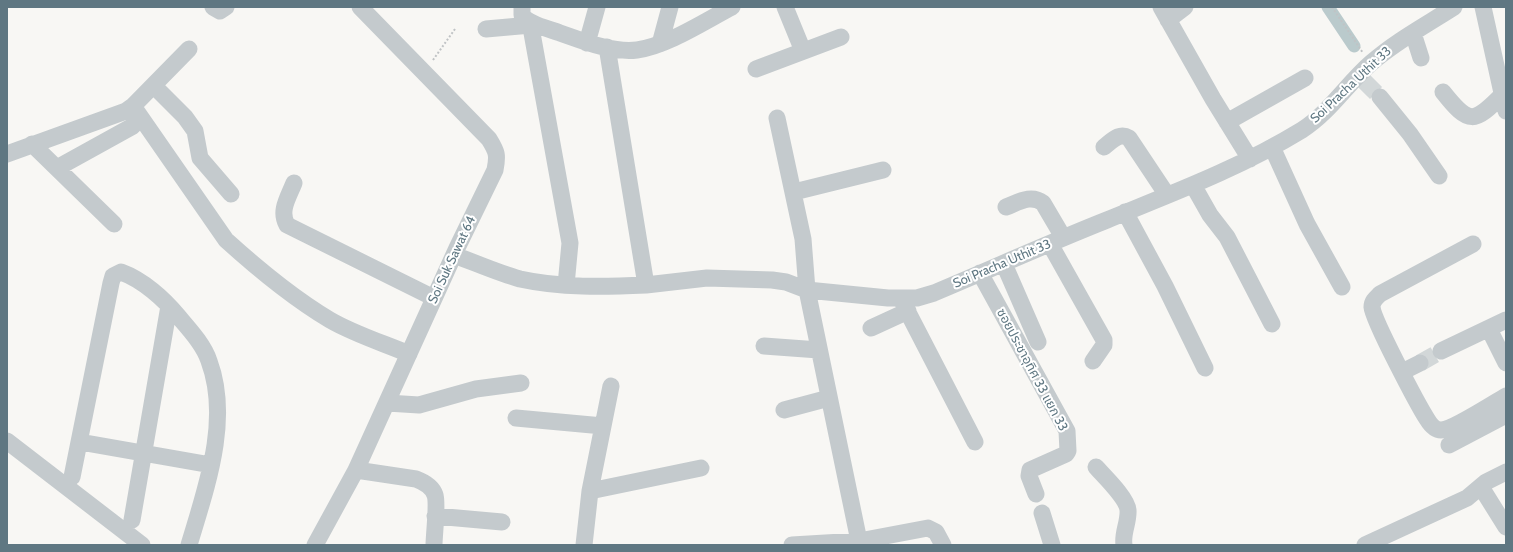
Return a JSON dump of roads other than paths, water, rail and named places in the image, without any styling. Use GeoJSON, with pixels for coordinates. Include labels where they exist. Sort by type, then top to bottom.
{"type":"FeatureCollection","features":[{"type":"Feature","properties":{"kind":"street"},"geometry":{"type":"LineString","coordinates":[[213,7],[220,11],[226,7]]}},
{"type":"Feature","properties":{"kind":"street","name":"Soi Suk Sawat 64"},"geometry":{"type":"LineString","coordinates":[[315,545],[356,470],[434,298],[495,170],[497,159],[496,150],[488,139],[360,7]]}},
{"type":"Feature","properties":{"kind":"street"},"geometry":{"type":"LineString","coordinates":[[522,7],[522,15],[530,24],[570,244],[566,285]]}},
{"type":"Feature","properties":{"kind":"street"},"geometry":{"type":"LineString","coordinates":[[587,42],[597,7]]}},
{"type":"Feature","properties":{"kind":"street"},"geometry":{"type":"LineString","coordinates":[[660,44],[670,7]]}},
{"type":"Feature","properties":{"kind":"street"},"geometry":{"type":"LineString","coordinates":[[486,29],[530,24],[607,47],[637,50],[660,44],[732,7]]}},
{"type":"Feature","properties":{"kind":"street"},"geometry":{"type":"LineString","coordinates":[[785,7],[803,51]]}},
{"type":"Feature","properties":{"kind":"street"},"geometry":{"type":"LineString","coordinates":[[1184,7],[1165,14],[1250,159]]}},
{"type":"Feature","properties":{"kind":"street","name":"Soi Pracha Uthit 33"},"geometry":{"type":"LineString","coordinates":[[454,255],[520,278],[566,285],[646,285],[707,278],[772,280],[786,282],[807,290],[904,305],[917,298],[934,293],[1125,212],[1193,185],[1250,159],[1304,129],[1324,112],[1389,49],[1454,7]]}},
{"type":"Feature","properties":{"kind":"street"},"geometry":{"type":"LineString","coordinates":[[1483,7],[1506,111]]}},
{"type":"Feature","properties":{"kind":"street"},"geometry":{"type":"LineString","coordinates":[[1413,33],[1421,58]]}},
{"type":"Feature","properties":{"kind":"street"},"geometry":{"type":"LineString","coordinates":[[756,69],[841,36]]}},
{"type":"Feature","properties":{"kind":"street"},"geometry":{"type":"LineString","coordinates":[[607,47],[646,285]]}},
{"type":"Feature","properties":{"kind":"street"},"geometry":{"type":"LineString","coordinates":[[7,154],[126,111],[154,86],[189,49]]}},
{"type":"Feature","properties":{"kind":"street"},"geometry":{"type":"LineString","coordinates":[[1227,122],[1305,78]]}},
{"type":"Feature","properties":{"kind":"street"},"geometry":{"type":"LineString","coordinates":[[154,86],[185,117],[195,131],[200,158],[231,194]]}},
{"type":"Feature","properties":{"kind":"street"},"geometry":{"type":"LineString","coordinates":[[1443,92],[1456,109],[1464,116],[1470,118],[1485,111],[1503,94]]}},
{"type":"Feature","properties":{"kind":"street"},"geometry":{"type":"LineString","coordinates":[[1380,97],[1410,134],[1439,176]]}},
{"type":"Feature","properties":{"kind":"street"},"geometry":{"type":"LineString","coordinates":[[133,106],[226,240],[239,252],[298,299],[331,321],[409,354]]}},
{"type":"Feature","properties":{"kind":"street"},"geometry":{"type":"LineString","coordinates":[[778,118],[803,239],[807,290],[861,543]]}},
{"type":"Feature","properties":{"kind":"street"},"geometry":{"type":"LineString","coordinates":[[57,168],[133,126]]}},
{"type":"Feature","properties":{"kind":"street"},"geometry":{"type":"LineString","coordinates":[[1104,147],[1118,136],[1124,135],[1129,138],[1167,195]]}},
{"type":"Feature","properties":{"kind":"street"},"geometry":{"type":"LineString","coordinates":[[32,144],[114,224]]}},
{"type":"Feature","properties":{"kind":"street"},"geometry":{"type":"LineString","coordinates":[[1272,147],[1307,224],[1342,287]]}},
{"type":"Feature","properties":{"kind":"street"},"geometry":{"type":"LineString","coordinates":[[794,192],[883,170]]}},
{"type":"Feature","properties":{"kind":"street"},"geometry":{"type":"LineString","coordinates":[[294,184],[283,210],[283,218],[287,225],[434,298]]}},
{"type":"Feature","properties":{"kind":"street"},"geometry":{"type":"LineString","coordinates":[[1193,185],[1210,215],[1227,237],[1272,324]]}},
{"type":"Feature","properties":{"kind":"street"},"geometry":{"type":"LineString","coordinates":[[1006,207],[1030,198],[1038,199],[1043,203],[1056,241],[1104,340],[1104,345],[1093,361]]}},
{"type":"Feature","properties":{"kind":"street"},"geometry":{"type":"LineString","coordinates":[[1125,212],[1165,286],[1205,368]]}},
{"type":"Feature","properties":{"kind":"street"},"geometry":{"type":"LineString","coordinates":[[1473,244],[1380,294],[1374,299],[1372,306],[1375,318],[1402,372],[1427,419],[1434,428],[1441,430],[1451,426],[1506,396]]}},
{"type":"Feature","properties":{"kind":"street"},"geometry":{"type":"LineString","coordinates":[[1004,264],[1038,342]]}},
{"type":"Feature","properties":{"kind":"street"},"geometry":{"type":"LineString","coordinates":[[72,477],[113,276],[118,273],[124,273],[150,289],[169,306],[190,331],[209,360],[214,380],[217,407],[215,442],[207,485],[189,545]]}},
{"type":"Feature","properties":{"kind":"street","name":"ซอยประชาอุทิศ 33 แยก 33"},"geometry":{"type":"LineString","coordinates":[[980,273],[1067,431],[1068,451],[1066,454],[1030,470],[1029,476],[1036,494]]}},
{"type":"Feature","properties":{"kind":"street"},"geometry":{"type":"LineString","coordinates":[[871,328],[904,305],[975,442]]}},
{"type":"Feature","properties":{"kind":"street"},"geometry":{"type":"LineString","coordinates":[[132,520],[142,453],[169,306]]}},
{"type":"Feature","properties":{"kind":"street"},"geometry":{"type":"LineString","coordinates":[[1441,352],[1506,320]]}},
{"type":"Feature","properties":{"kind":"street"},"geometry":{"type":"LineString","coordinates":[[1489,329],[1506,363]]}},
{"type":"Feature","properties":{"kind":"street"},"geometry":{"type":"LineString","coordinates":[[764,346],[819,350]]}},
{"type":"Feature","properties":{"kind":"street"},"geometry":{"type":"LineString","coordinates":[[1402,372],[1420,363]]}},
{"type":"Feature","properties":{"kind":"street"},"geometry":{"type":"LineString","coordinates":[[387,403],[419,405],[476,388],[521,383]]}},
{"type":"Feature","properties":{"kind":"street"},"geometry":{"type":"LineString","coordinates":[[584,545],[590,491],[611,386]]}},
{"type":"Feature","properties":{"kind":"street"},"geometry":{"type":"LineString","coordinates":[[784,410],[829,398]]}},
{"type":"Feature","properties":{"kind":"street"},"geometry":{"type":"LineString","coordinates":[[1449,445],[1506,415]]}},
{"type":"Feature","properties":{"kind":"street"},"geometry":{"type":"LineString","coordinates":[[516,418],[603,426]]}},
{"type":"Feature","properties":{"kind":"street"},"geometry":{"type":"LineString","coordinates":[[7,441],[142,545]]}},
{"type":"Feature","properties":{"kind":"street"},"geometry":{"type":"LineString","coordinates":[[80,442],[210,465]]}},
{"type":"Feature","properties":{"kind":"street"},"geometry":{"type":"LineString","coordinates":[[1096,467],[1124,500],[1128,510],[1123,540],[1124,545]]}},
{"type":"Feature","properties":{"kind":"street"},"geometry":{"type":"LineString","coordinates":[[590,491],[701,468]]}},
{"type":"Feature","properties":{"kind":"street"},"geometry":{"type":"LineString","coordinates":[[356,470],[416,479],[425,483],[436,496],[434,545]]}},
{"type":"Feature","properties":{"kind":"street"},"geometry":{"type":"LineString","coordinates":[[1365,545],[1467,498],[1486,482],[1506,472]]}},
{"type":"Feature","properties":{"kind":"street"},"geometry":{"type":"LineString","coordinates":[[1481,487],[1506,527]]}},
{"type":"Feature","properties":{"kind":"street"},"geometry":{"type":"LineString","coordinates":[[1042,513],[1052,545]]}},
{"type":"Feature","properties":{"kind":"street"},"geometry":{"type":"LineString","coordinates":[[435,516],[502,522]]}},
{"type":"Feature","properties":{"kind":"street"},"geometry":{"type":"LineString","coordinates":[[792,545],[882,541],[928,528],[936,532],[943,545]]}},
{"type":"Feature","properties":{"kind":"waterway"},"geometry":{"type":"LineString","coordinates":[[1328,7],[1354,46]]}},
{"type":"Feature","properties":{"kind":"tunnel"},"geometry":{"type":"LineString","coordinates":[[1364,81],[1380,97]]}},
{"type":"Feature","properties":{"kind":"tunnel"},"geometry":{"type":"LineString","coordinates":[[1420,363],[1441,351]]}}]}
